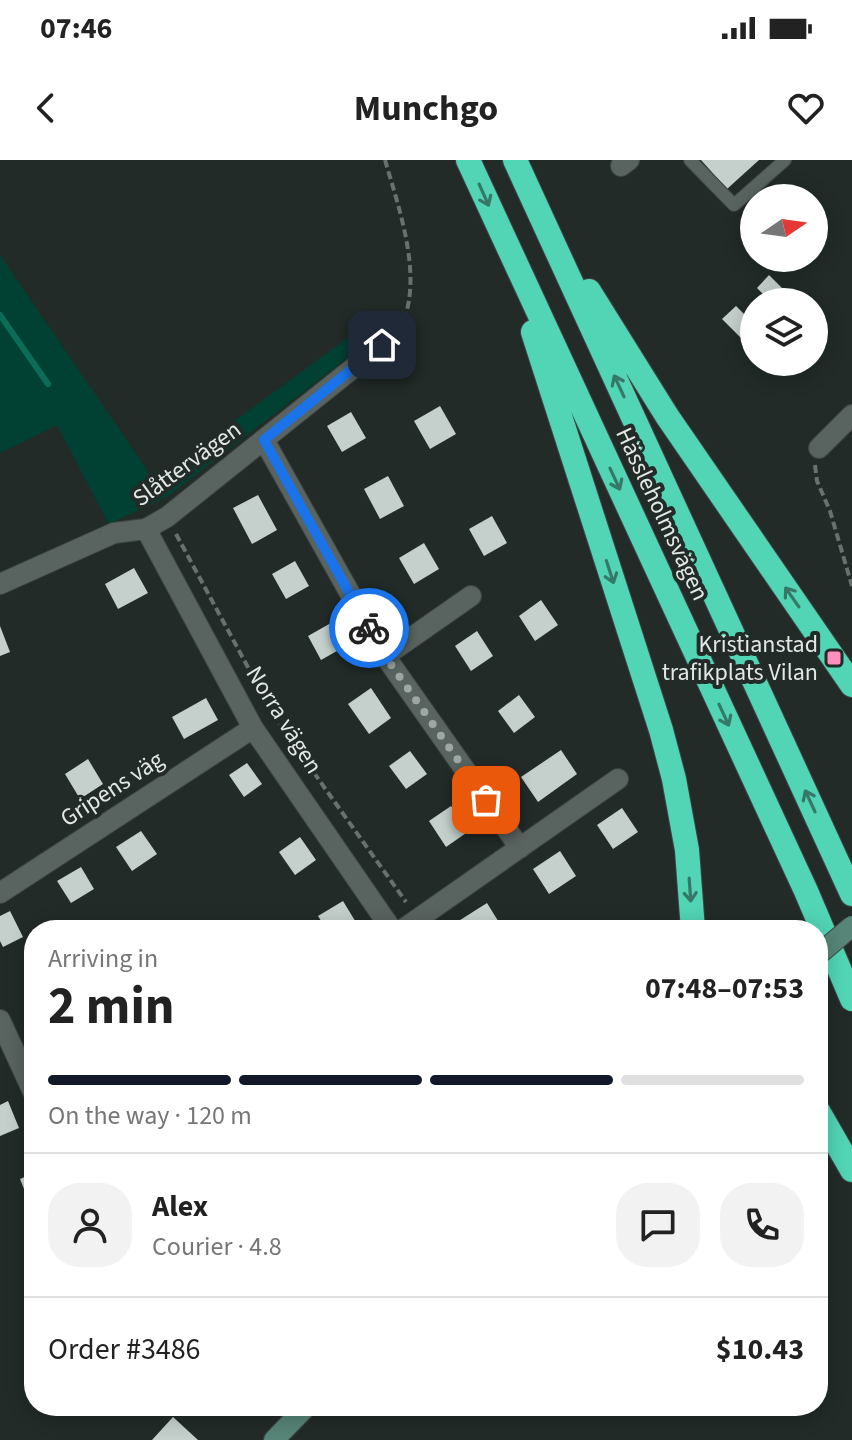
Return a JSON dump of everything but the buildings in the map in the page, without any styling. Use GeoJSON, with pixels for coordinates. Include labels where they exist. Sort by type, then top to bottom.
{"type":"FeatureCollection","features":[{"type":"Feature","properties":{"kind":"highway","name":"Hässleholmsvägen"},"geometry":{"type":"LineString","coordinates":[[468,160],[818,920]]}},
{"type":"Feature","properties":{"kind":"highway","name":"Hässleholmsvägen"},"geometry":{"type":"LineString","coordinates":[[515,160],[847,882]]}},
{"type":"Feature","properties":{"kind":"highway"},"geometry":{"type":"LineString","coordinates":[[534,201],[667,416],[852,685]]}},
{"type":"Feature","properties":{"kind":"highway"},"geometry":{"type":"LineString","coordinates":[[500,231],[661,730],[687,850],[692,920]]}},
{"type":"Feature","properties":{"kind":"highway","name":"Hässleholmsvägen"},"geometry":{"type":"LineString","coordinates":[[828,943],[852,999]]}},
{"type":"Feature","properties":{"kind":"highway"},"geometry":{"type":"LineString","coordinates":[[828,1128],[852,1170]]}},
{"type":"Feature","properties":{"kind":"street","name":"Slåttervägen"},"geometry":{"type":"LineString","coordinates":[[0,584],[114,533],[146,529],[167,517],[382,345]]}},
{"type":"Feature","properties":{"kind":"street"},"geometry":{"type":"LineString","coordinates":[[819,448],[852,415]]}},
{"type":"Feature","properties":{"kind":"street"},"geometry":{"type":"LineString","coordinates":[[264,440],[385,656],[520,848]]}},
{"type":"Feature","properties":{"kind":"street","name":"Norra vägen"},"geometry":{"type":"LineString","coordinates":[[146,529],[253,728],[385,920]]}},
{"type":"Feature","properties":{"kind":"street"},"geometry":{"type":"LineString","coordinates":[[385,656],[471,596]]}},
{"type":"Feature","properties":{"kind":"street","name":"Gripens väg"},"geometry":{"type":"LineString","coordinates":[[0,893],[253,728]]}},
{"type":"Feature","properties":{"kind":"street"},"geometry":{"type":"LineString","coordinates":[[416,920],[618,779]]}},
{"type":"Feature","properties":{"kind":"street"},"geometry":{"type":"LineString","coordinates":[[828,946],[852,926]]}},
{"type":"Feature","properties":{"kind":"street"},"geometry":{"type":"LineString","coordinates":[[0,1020],[24,1072]]}},
{"type":"Feature","properties":{"kind":"street"},"geometry":{"type":"LineString","coordinates":[[274,1440],[297,1416]]}},
{"type":"Feature","properties":{"kind":"lane"},"geometry":{"type":"LineString","coordinates":[[690,160],[734,205],[785,160]]}},
{"type":"Feature","properties":{"kind":"path"},"geometry":{"type":"LineString","coordinates":[[382,345],[403,324],[411,288],[409,258],[385,160]]}},
{"type":"Feature","properties":{"kind":"path"},"geometry":{"type":"LineString","coordinates":[[819,448],[815,462],[817,481],[830,511],[852,586]]}},
{"type":"Feature","properties":{"kind":"path"},"geometry":{"type":"LineString","coordinates":[[167,517],[277,721],[407,920]]}},
{"type":"Feature","properties":{"kind":"green space"},"geometry":{"type":"Polygon","coordinates":[[[0,255],[154,480],[349,337],[347,358],[167,497],[109,524],[57,425],[0,453],[0,255]]]}},
{"type":"Feature","properties":{"kind":"waterway"},"geometry":{"type":"LineString","coordinates":[[0,315],[48,384]]}},
{"type":"Feature","properties":{"kind":"way so far"},"geometry":{"type":"LineString","coordinates":[[369,628],[385,656],[486,800]]}},
{"type":"Feature","properties":{"kind":"place","name":"Kristianstad trafikplats Vilan"},"geometry":{"type":"Point","coordinates":[834,658]}},
{"type":"Feature","properties":{"kind":"route"},"geometry":{"type":"LineString","coordinates":[[369,628],[264,440],[382,345]]}}]}
